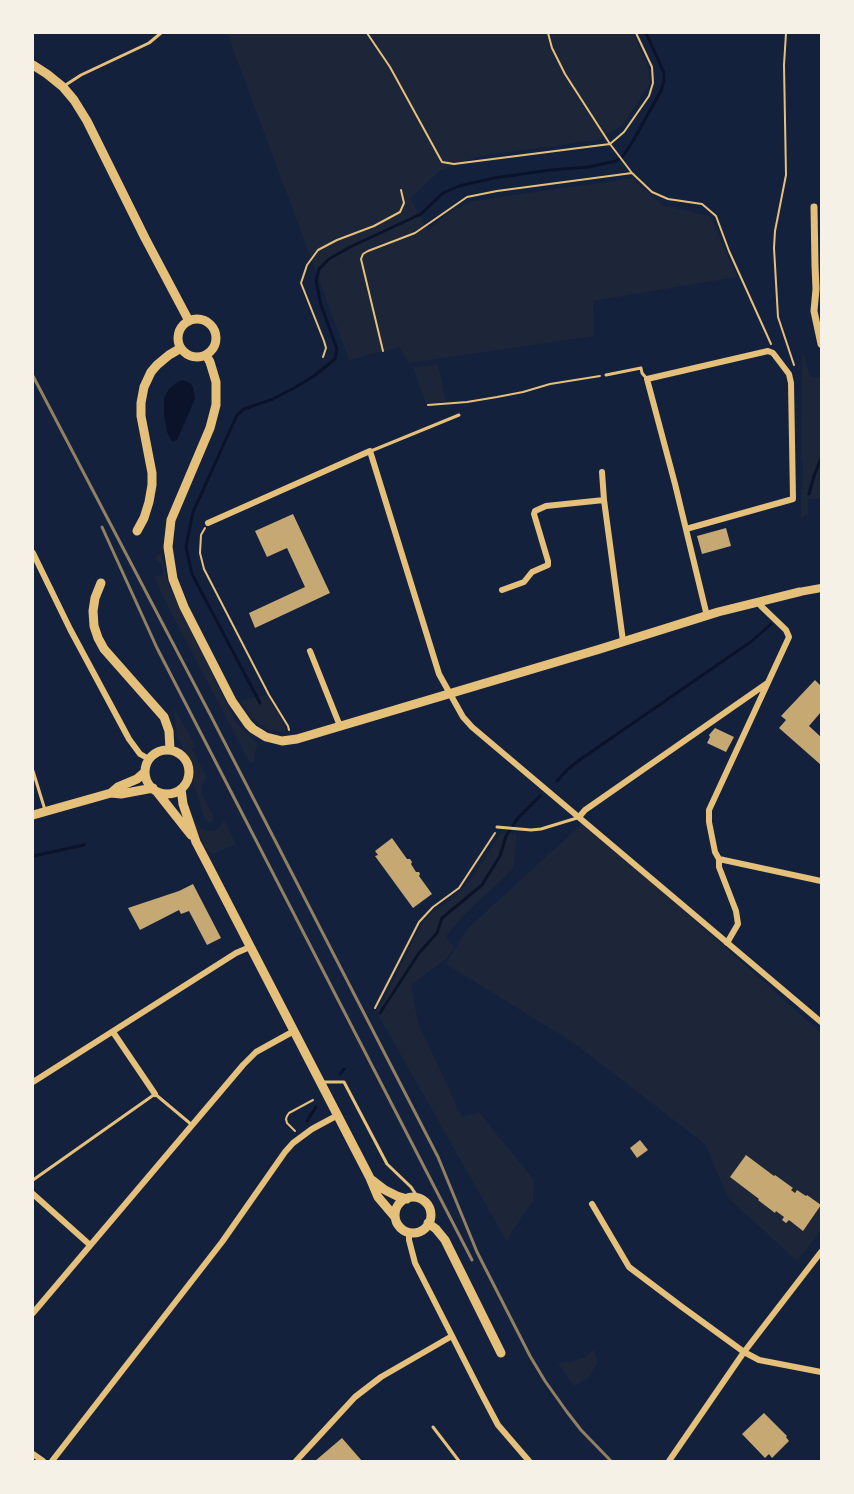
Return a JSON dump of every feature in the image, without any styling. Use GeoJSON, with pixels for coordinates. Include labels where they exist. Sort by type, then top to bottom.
{"type":"FeatureCollection","features":[{"type":"Feature","properties":{"kind":"main road"},"geometry":{"type":"LineString","coordinates":[[33,65],[63,87],[87,121],[189,321]]}},
{"type":"Feature","properties":{"kind":"main road"},"geometry":{"type":"LineString","coordinates":[[195,319],[207,322],[215,332],[215,345],[206,355],[190,356],[178,342],[180,330],[189,321],[195,319]]}},
{"type":"Feature","properties":{"kind":"main road"},"geometry":{"type":"LineString","coordinates":[[137,531],[144,518],[152,485],[150,459],[141,416],[144,387],[151,372],[163,359],[181,348]]}},
{"type":"Feature","properties":{"kind":"main road"},"geometry":{"type":"LineString","coordinates":[[206,355],[216,382],[216,405],[210,428],[171,519],[168,547],[172,579],[232,702],[253,729],[267,737],[290,741],[707,616],[821,588]]}},
{"type":"Feature","properties":{"kind":"main road"},"geometry":{"type":"LineString","coordinates":[[101,583],[93,611],[98,638],[104,649],[164,717],[169,731],[170,750]]}},
{"type":"Feature","properties":{"kind":"main road"},"geometry":{"type":"LineString","coordinates":[[111,793],[121,795],[155,790],[167,794],[181,789],[188,779],[188,766],[181,755],[170,750],[158,752],[148,759],[145,772],[147,781],[155,790],[172,809],[196,842]]}},
{"type":"Feature","properties":{"kind":"main road"},"geometry":{"type":"LineString","coordinates":[[33,815],[111,793],[145,772]]}},
{"type":"Feature","properties":{"kind":"main road"},"geometry":{"type":"LineString","coordinates":[[181,789],[183,804],[196,842],[294,1030],[320,1083],[333,1117],[370,1178],[378,1197],[395,1217],[400,1227],[409,1233],[420,1231],[428,1223],[430,1212],[424,1202],[413,1198],[397,1206],[395,1217]]}},
{"type":"Feature","properties":{"kind":"main road"},"geometry":{"type":"LineString","coordinates":[[370,1178],[385,1190],[407,1199]]}},
{"type":"Feature","properties":{"kind":"main road"},"geometry":{"type":"LineString","coordinates":[[428,1223],[436,1228],[445,1240],[501,1353]]}},
{"type":"Feature","properties":{"kind":"street"},"geometry":{"type":"LineString","coordinates":[[814,207],[816,289],[814,311],[821,344]]}},
{"type":"Feature","properties":{"kind":"street"},"geometry":{"type":"LineString","coordinates":[[816,289],[821,302]]}},
{"type":"Feature","properties":{"kind":"street"},"geometry":{"type":"LineString","coordinates":[[686,529],[793,499],[791,383],[789,374],[773,353],[768,351],[647,379],[707,616]]}},
{"type":"Feature","properties":{"kind":"street"},"geometry":{"type":"LineString","coordinates":[[208,524],[370,452],[439,674],[463,717],[821,1022]]}},
{"type":"Feature","properties":{"kind":"street"},"geometry":{"type":"LineString","coordinates":[[602,472],[623,641]]}},
{"type":"Feature","properties":{"kind":"street"},"geometry":{"type":"LineString","coordinates":[[502,590],[524,582],[532,572],[548,565],[535,511],[546,506],[604,500]]}},
{"type":"Feature","properties":{"kind":"street"},"geometry":{"type":"LineString","coordinates":[[33,553],[70,629],[129,739],[140,754],[148,759]]}},
{"type":"Feature","properties":{"kind":"street"},"geometry":{"type":"LineString","coordinates":[[727,943],[738,924],[736,911],[718,867],[709,822],[710,810],[788,640],[789,633],[759,603]]}},
{"type":"Feature","properties":{"kind":"street"},"geometry":{"type":"LineString","coordinates":[[310,651],[340,726]]}},
{"type":"Feature","properties":{"kind":"street"},"geometry":{"type":"LineString","coordinates":[[579,817],[585,810],[767,684]]}},
{"type":"Feature","properties":{"kind":"street"},"geometry":{"type":"LineString","coordinates":[[718,859],[821,882]]}},
{"type":"Feature","properties":{"kind":"street"},"geometry":{"type":"LineString","coordinates":[[33,1082],[236,953],[250,947]]}},
{"type":"Feature","properties":{"kind":"street"},"geometry":{"type":"LineString","coordinates":[[33,1313],[243,1065],[256,1052],[294,1030]]}},
{"type":"Feature","properties":{"kind":"street"},"geometry":{"type":"LineString","coordinates":[[113,1032],[155,1094]]}},
{"type":"Feature","properties":{"kind":"street"},"geometry":{"type":"LineString","coordinates":[[52,1461],[215,1251],[285,1152],[301,1137],[333,1117]]}},
{"type":"Feature","properties":{"kind":"street"},"geometry":{"type":"LineString","coordinates":[[33,1194],[90,1245]]}},
{"type":"Feature","properties":{"kind":"street"},"geometry":{"type":"LineString","coordinates":[[592,1204],[629,1267],[744,1352],[759,1360],[821,1372]]}},
{"type":"Feature","properties":{"kind":"street"},"geometry":{"type":"LineString","coordinates":[[409,1233],[415,1263],[498,1425],[529,1461]]}},
{"type":"Feature","properties":{"kind":"street"},"geometry":{"type":"LineString","coordinates":[[669,1461],[744,1352],[821,1252]]}},
{"type":"Feature","properties":{"kind":"street"},"geometry":{"type":"LineString","coordinates":[[296,1461],[355,1397],[381,1377],[452,1336]]}},
{"type":"Feature","properties":{"kind":"street"},"geometry":{"type":"LineString","coordinates":[[33,1454],[43,1461]]}},
{"type":"Feature","properties":{"kind":"lane"},"geometry":{"type":"LineString","coordinates":[[63,87],[75,77],[149,43],[161,33]]}},
{"type":"Feature","properties":{"kind":"lane"},"geometry":{"type":"LineString","coordinates":[[606,375],[641,368],[642,374],[647,379]]}},
{"type":"Feature","properties":{"kind":"lane"},"geometry":{"type":"LineString","coordinates":[[370,452],[459,415]]}},
{"type":"Feature","properties":{"kind":"lane"},"geometry":{"type":"LineString","coordinates":[[33,771],[45,812]]}},
{"type":"Feature","properties":{"kind":"lane"},"geometry":{"type":"LineString","coordinates":[[497,827],[541,829],[579,817]]}},
{"type":"Feature","properties":{"kind":"lane"},"geometry":{"type":"LineString","coordinates":[[320,1083],[344,1082],[387,1164],[419,1199]]}},
{"type":"Feature","properties":{"kind":"lane"},"geometry":{"type":"LineString","coordinates":[[33,1180],[155,1094],[192,1125]]}},
{"type":"Feature","properties":{"kind":"lane"},"geometry":{"type":"LineString","coordinates":[[433,1427],[459,1461]]}},
{"type":"Feature","properties":{"kind":"path"},"geometry":{"type":"LineString","coordinates":[[367,33],[390,67],[442,162],[454,164],[610,144],[624,132],[649,96],[653,83],[652,67],[636,33]]}},
{"type":"Feature","properties":{"kind":"path"},"geometry":{"type":"LineString","coordinates":[[548,33],[557,60],[610,144],[632,172],[652,192],[668,199],[702,204],[716,216],[773,353]]}},
{"type":"Feature","properties":{"kind":"path"},"geometry":{"type":"LineString","coordinates":[[786,33],[784,65],[786,175],[774,248],[778,317],[794,366],[794,370],[789,374]]}},
{"type":"Feature","properties":{"kind":"path"},"geometry":{"type":"LineString","coordinates":[[383,351],[361,259],[368,251],[415,232],[467,197],[632,172]]}},
{"type":"Feature","properties":{"kind":"path"},"geometry":{"type":"LineString","coordinates":[[323,357],[326,348],[324,341],[301,283],[307,265],[318,250],[400,213],[404,203],[401,190]]}},
{"type":"Feature","properties":{"kind":"path"},"geometry":{"type":"LineString","coordinates":[[428,405],[497,397],[550,384],[606,375]]}},
{"type":"Feature","properties":{"kind":"path"},"geometry":{"type":"LineString","coordinates":[[208,524],[201,536],[200,553],[204,569],[289,731]]}},
{"type":"Feature","properties":{"kind":"path"},"geometry":{"type":"LineString","coordinates":[[375,1008],[415,928],[434,907],[459,888],[494,836],[497,827]]}},
{"type":"Feature","properties":{"kind":"path"},"geometry":{"type":"LineString","coordinates":[[301,1137],[286,1119],[289,1113],[313,1100]]}},
{"type":"Feature","properties":{"kind":"shaded area"},"geometry":{"type":"Polygon","coordinates":[[[227,33],[633,33],[648,67],[650,84],[622,125],[598,140],[480,156],[440,171],[410,198],[428,230],[453,210],[473,201],[632,178],[662,205],[710,216],[737,277],[593,301],[594,336],[409,363],[399,347],[349,360],[227,33]]]}},
{"type":"Feature","properties":{"kind":"shaded area"},"geometry":{"type":"Polygon","coordinates":[[[804,354],[808,371],[812,377],[819,377],[821,371],[821,499],[808,499],[808,515],[801,517],[802,355],[804,354]]]}},
{"type":"Feature","properties":{"kind":"shaded area"},"geometry":{"type":"Polygon","coordinates":[[[438,365],[446,402],[426,404],[413,367],[438,365]]]}},
{"type":"Feature","properties":{"kind":"shaded area"},"geometry":{"type":"Polygon","coordinates":[[[182,380],[193,387],[195,399],[177,440],[172,442],[167,432],[164,398],[169,389],[182,380]]]}},
{"type":"Feature","properties":{"kind":"shaded area"},"geometry":{"type":"Polygon","coordinates":[[[161,552],[168,583],[235,720],[257,743],[254,762],[250,763],[163,597],[154,576],[163,575],[162,564],[157,562],[156,557],[161,552]]]}},
{"type":"Feature","properties":{"kind":"shaded area"},"geometry":{"type":"Polygon","coordinates":[[[267,695],[285,725],[284,732],[271,730],[261,725],[251,717],[240,701],[267,695]]]}},
{"type":"Feature","properties":{"kind":"shaded area"},"geometry":{"type":"Polygon","coordinates":[[[174,708],[196,746],[192,749],[207,778],[202,784],[201,793],[214,817],[210,823],[205,820],[193,783],[193,766],[177,737],[174,708]]]}},
{"type":"Feature","properties":{"kind":"shaded area"},"geometry":{"type":"Polygon","coordinates":[[[191,815],[200,828],[207,831],[219,828],[224,820],[236,844],[212,854],[206,849],[191,815]]]}},
{"type":"Feature","properties":{"kind":"shaded area"},"geometry":{"type":"Polygon","coordinates":[[[584,822],[821,1033],[821,1230],[797,1261],[728,1198],[705,1144],[574,1043],[446,964],[467,929],[584,822]]]}},
{"type":"Feature","properties":{"kind":"shaded area"},"geometry":{"type":"Polygon","coordinates":[[[501,833],[517,834],[513,869],[466,913],[446,936],[454,948],[446,959],[411,985],[418,1023],[462,1117],[479,1112],[534,1180],[533,1201],[507,1242],[376,1011],[384,1000],[420,927],[431,913],[456,896],[472,878],[501,833]]]}},
{"type":"Feature","properties":{"kind":"shaded area"},"geometry":{"type":"Polygon","coordinates":[[[594,1349],[597,1364],[589,1377],[574,1386],[558,1363],[577,1360],[587,1356],[594,1349]]]}},
{"type":"Feature","properties":{"kind":"building"},"geometry":{"type":"Polygon","coordinates":[[[293,514],[330,593],[255,628],[249,613],[305,587],[287,548],[267,557],[255,531],[293,514]]]}},
{"type":"Feature","properties":{"kind":"building"},"geometry":{"type":"Polygon","coordinates":[[[726,528],[731,546],[702,554],[697,536],[726,528]]]}},
{"type":"Feature","properties":{"kind":"building"},"geometry":{"type":"Polygon","coordinates":[[[815,680],[821,686],[821,712],[809,726],[821,737],[821,765],[779,728],[786,720],[781,716],[815,680]]]}},
{"type":"Feature","properties":{"kind":"building"},"geometry":{"type":"Polygon","coordinates":[[[715,728],[734,737],[726,752],[707,743],[709,735],[715,728]]]}},
{"type":"Feature","properties":{"kind":"building"},"geometry":{"type":"Polygon","coordinates":[[[392,838],[407,859],[410,859],[416,872],[419,872],[419,876],[432,894],[413,908],[375,856],[378,855],[375,851],[392,838]]]}},
{"type":"Feature","properties":{"kind":"building"},"geometry":{"type":"Polygon","coordinates":[[[193,884],[221,938],[207,945],[189,911],[181,914],[179,910],[140,930],[128,908],[193,884]]]}},
{"type":"Feature","properties":{"kind":"building"},"geometry":{"type":"Polygon","coordinates":[[[640,1140],[648,1150],[637,1158],[630,1148],[640,1140]]]}},
{"type":"Feature","properties":{"kind":"building"},"geometry":{"type":"Polygon","coordinates":[[[746,1155],[793,1188],[791,1190],[795,1193],[797,1190],[821,1205],[803,1231],[789,1220],[786,1223],[782,1220],[784,1217],[776,1211],[775,1213],[730,1177],[746,1155]]]}},
{"type":"Feature","properties":{"kind":"building"},"geometry":{"type":"Polygon","coordinates":[[[764,1413],[787,1436],[789,1441],[772,1458],[769,1454],[765,1458],[742,1434],[764,1413]]]}},
{"type":"Feature","properties":{"kind":"building"},"geometry":{"type":"Polygon","coordinates":[[[342,1438],[362,1461],[315,1461],[342,1438]]]}},
{"type":"Feature","properties":{"kind":"waterway"},"geometry":{"type":"LineString","coordinates":[[260,703],[192,574],[186,547],[193,512],[237,415],[244,409],[273,399],[294,388],[335,359],[337,349],[321,305],[316,281],[319,269],[329,259],[350,247],[421,214],[443,193],[459,186],[494,178],[588,167],[616,161],[623,156],[661,91],[664,81],[664,73],[646,33]]}},
{"type":"Feature","properties":{"kind":"waterway"},"geometry":{"type":"LineString","coordinates":[[809,494],[821,458]]}},
{"type":"Feature","properties":{"kind":"waterway"},"geometry":{"type":"LineString","coordinates":[[557,781],[581,759],[752,641],[771,624]]}},
{"type":"Feature","properties":{"kind":"waterway"},"geometry":{"type":"LineString","coordinates":[[380,1013],[419,953],[437,933],[442,918],[482,885],[500,856],[506,836],[518,818],[540,796]]}},
{"type":"Feature","properties":{"kind":"waterway"},"geometry":{"type":"LineString","coordinates":[[33,856],[84,845]]}},
{"type":"Feature","properties":{"kind":"waterway"},"geometry":{"type":"LineString","coordinates":[[340,1074],[344,1069]]}},
{"type":"Feature","properties":{"kind":"waterway"},"geometry":{"type":"LineString","coordinates":[[307,1121],[316,1107]]}},
{"type":"Feature","properties":{"kind":"railway"},"geometry":{"type":"LineString","coordinates":[[33,376],[438,1157],[477,1252],[530,1356],[567,1412],[611,1461]]}},
{"type":"Feature","properties":{"kind":"railway"},"geometry":{"type":"LineString","coordinates":[[102,527],[157,648],[472,1260]]}}]}
